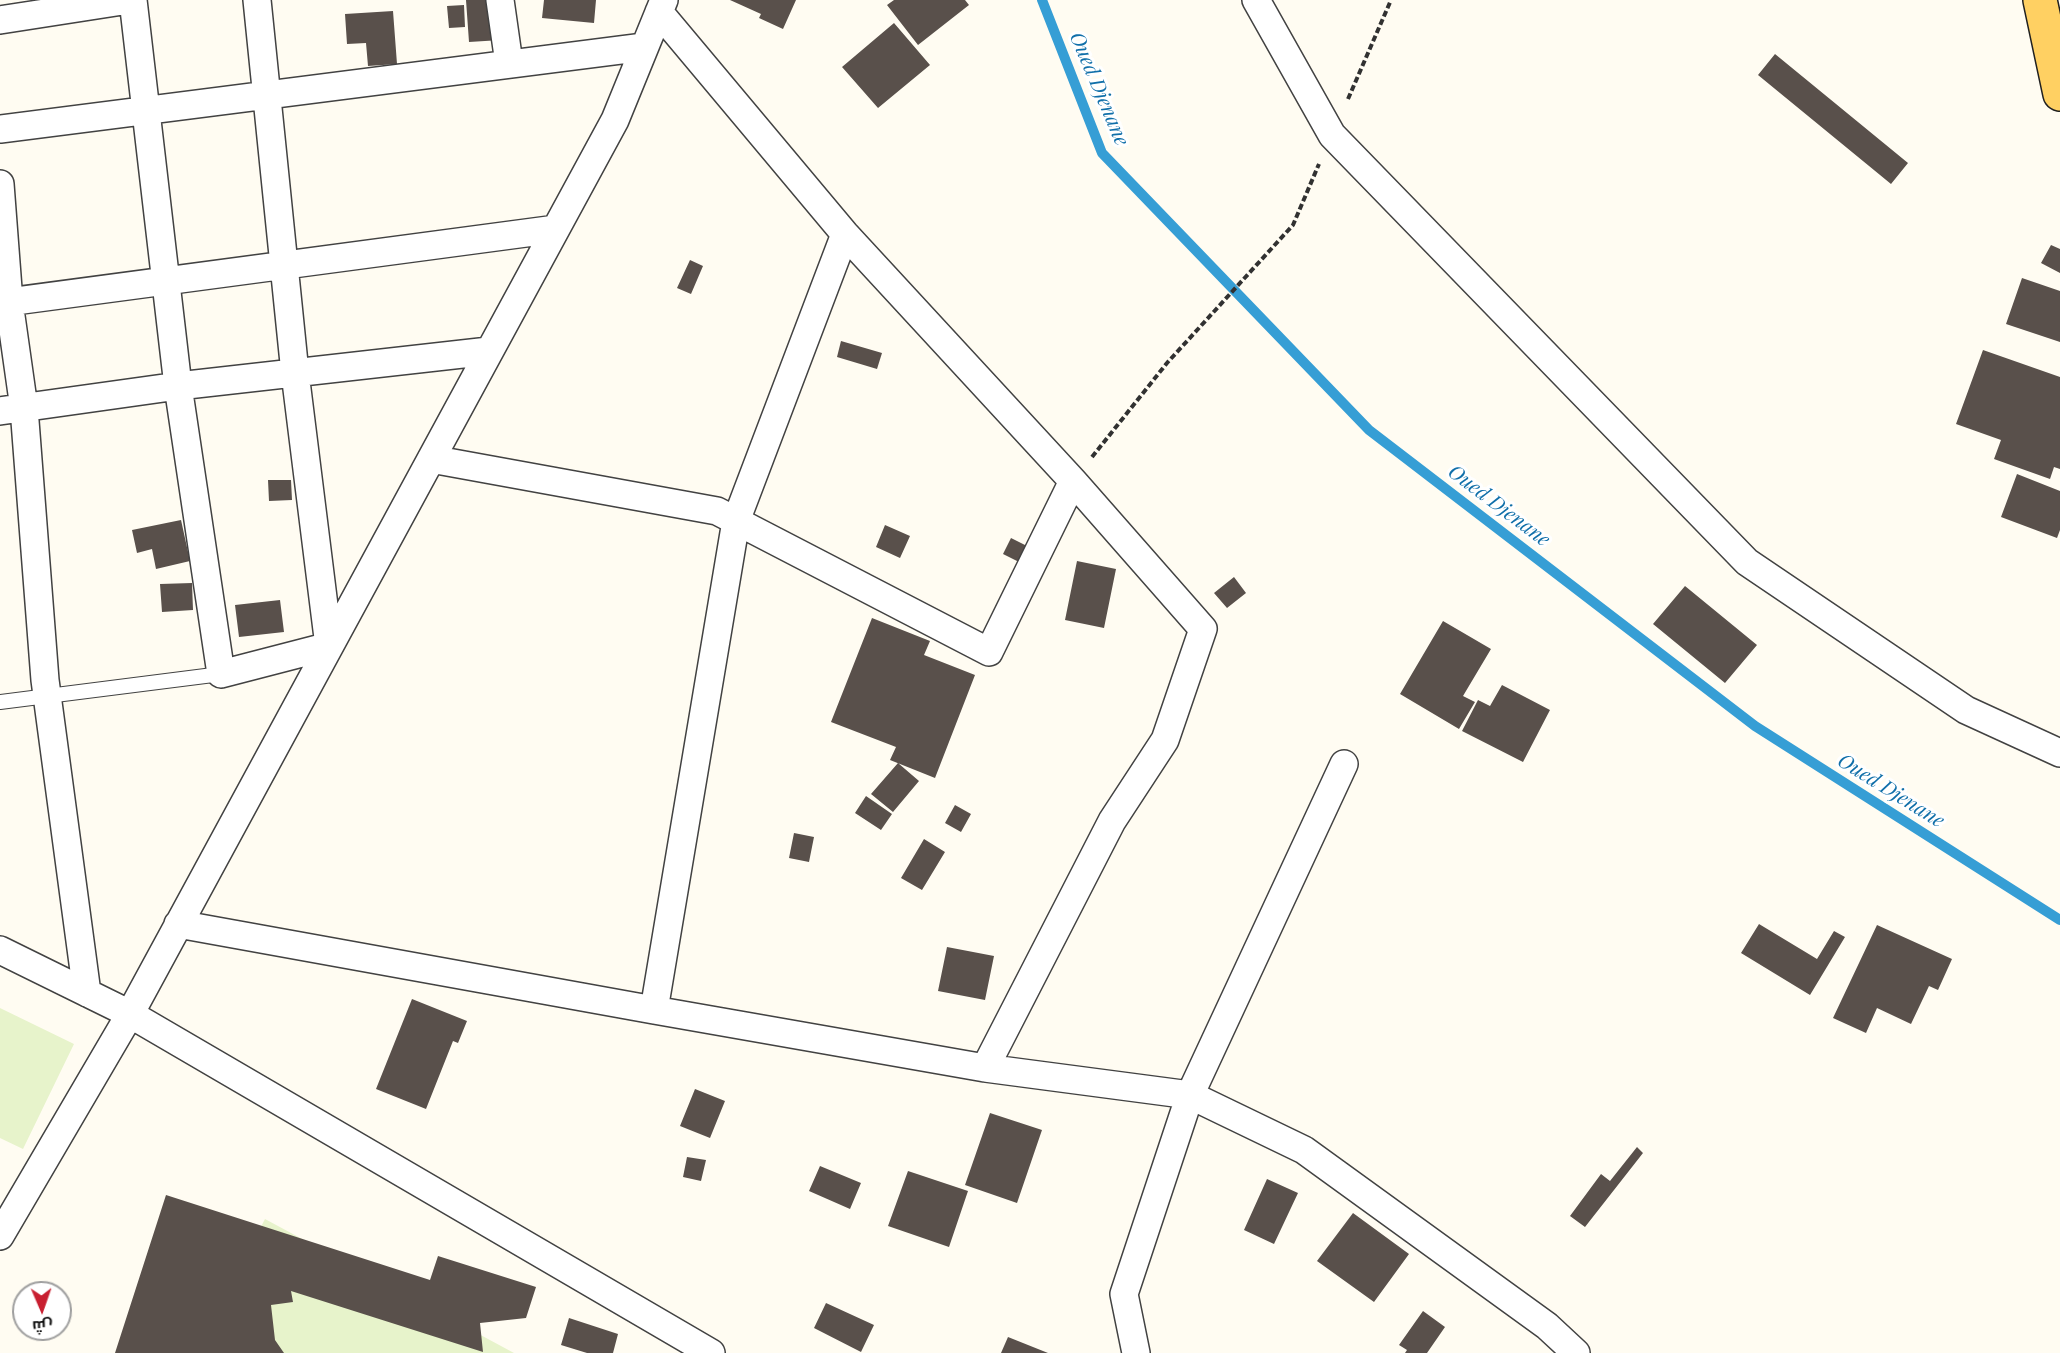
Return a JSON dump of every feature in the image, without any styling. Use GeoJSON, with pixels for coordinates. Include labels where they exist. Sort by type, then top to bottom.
{"type":"FeatureCollection","features":[{"type":"Feature","properties":{"kind":"main road"},"geometry":{"type":"LineString","coordinates":[[2040,0],[2060,94]]}},
{"type":"Feature","properties":{"kind":"street"},"geometry":{"type":"LineString","coordinates":[[0,20],[130,0],[146,111],[178,386],[221,674],[329,646]]}},
{"type":"Feature","properties":{"kind":"street"},"geometry":{"type":"LineString","coordinates":[[257,0],[296,373],[329,646]]}},
{"type":"Feature","properties":{"kind":"street"},"geometry":{"type":"LineString","coordinates":[[500,0],[509,63]]}},
{"type":"Feature","properties":{"kind":"street"},"geometry":{"type":"LineString","coordinates":[[1256,0],[1332,135],[1747,562],[1966,710],[2060,753]]}},
{"type":"Feature","properties":{"kind":"street"},"geometry":{"type":"LineString","coordinates":[[0,1236],[130,1014],[615,120],[661,6],[845,234],[1073,481],[1203,629],[1165,740],[1112,821],[985,1068]]}},
{"type":"Feature","properties":{"kind":"street"},"geometry":{"type":"LineString","coordinates":[[0,129],[644,47]]}},
{"type":"Feature","properties":{"kind":"street"},"geometry":{"type":"LineString","coordinates":[[0,184],[12,410],[87,993]]}},
{"type":"Feature","properties":{"kind":"street"},"geometry":{"type":"LineString","coordinates":[[5,303],[556,229]]}},
{"type":"Feature","properties":{"kind":"street"},"geometry":{"type":"LineString","coordinates":[[654,1010],[735,520],[845,234]]}},
{"type":"Feature","properties":{"kind":"street"},"geometry":{"type":"LineString","coordinates":[[12,410],[178,386],[489,351]]}},
{"type":"Feature","properties":{"kind":"street"},"geometry":{"type":"LineString","coordinates":[[431,459],[717,511],[989,652],[1073,481]]}},
{"type":"Feature","properties":{"kind":"street"},"geometry":{"type":"LineString","coordinates":[[1136,1353],[1124,1294],[1190,1095],[1344,764]]}},
{"type":"Feature","properties":{"kind":"street"},"geometry":{"type":"LineString","coordinates":[[178,924],[985,1068],[1190,1095],[1304,1150],[1547,1326],[1576,1353]]}},
{"type":"Feature","properties":{"kind":"street"},"geometry":{"type":"LineString","coordinates":[[0,950],[130,1014],[711,1353]]}},
{"type":"Feature","properties":{"kind":"lane"},"geometry":{"type":"LineString","coordinates":[[0,702],[221,674]]}},
{"type":"Feature","properties":{"kind":"path"},"geometry":{"type":"LineString","coordinates":[[1073,481],[1167,363],[1293,225]]}},
{"type":"Feature","properties":{"kind":"green space"},"geometry":{"type":"Polygon","coordinates":[[[0,1008],[74,1044],[23,1149],[0,1138],[0,1008]]]}},
{"type":"Feature","properties":{"kind":"green space"},"geometry":{"type":"Polygon","coordinates":[[[265,1219],[514,1353],[195,1353],[265,1219]]]}},
{"type":"Feature","properties":{"kind":"building"},"geometry":{"type":"Polygon","coordinates":[[[466,0],[498,0],[501,40],[469,42],[466,0]]]}},
{"type":"Feature","properties":{"kind":"building"},"geometry":{"type":"Polygon","coordinates":[[[544,0],[596,0],[594,23],[542,18],[544,0]]]}},
{"type":"Feature","properties":{"kind":"building"},"geometry":{"type":"Polygon","coordinates":[[[730,0],[796,0],[783,29],[759,18],[761,14],[730,0]]]}},
{"type":"Feature","properties":{"kind":"building"},"geometry":{"type":"Polygon","coordinates":[[[894,0],[965,0],[969,5],[918,45],[887,5],[894,0]]]}},
{"type":"Feature","properties":{"kind":"building"},"geometry":{"type":"Polygon","coordinates":[[[464,5],[465,27],[449,28],[447,6],[464,5]]]}},
{"type":"Feature","properties":{"kind":"building"},"geometry":{"type":"Polygon","coordinates":[[[393,11],[397,64],[368,66],[366,43],[347,44],[345,14],[393,11]]]}},
{"type":"Feature","properties":{"kind":"building"},"geometry":{"type":"Polygon","coordinates":[[[894,23],[930,65],[878,108],[842,67],[894,23]]]}},
{"type":"Feature","properties":{"kind":"building"},"geometry":{"type":"Polygon","coordinates":[[[1775,54],[1908,163],[1891,184],[1758,75],[1775,54]]]}},
{"type":"Feature","properties":{"kind":"building"},"geometry":{"type":"Polygon","coordinates":[[[2051,245],[2060,249],[2060,273],[2041,263],[2051,245]]]}},
{"type":"Feature","properties":{"kind":"building"},"geometry":{"type":"Polygon","coordinates":[[[690,260],[703,266],[691,294],[677,288],[690,260]]]}},
{"type":"Feature","properties":{"kind":"building"},"geometry":{"type":"Polygon","coordinates":[[[2022,278],[2060,291],[2060,342],[2006,324],[2022,278]]]}},
{"type":"Feature","properties":{"kind":"building"},"geometry":{"type":"Polygon","coordinates":[[[841,341],[882,353],[877,369],[837,357],[841,341]]]}},
{"type":"Feature","properties":{"kind":"building"},"geometry":{"type":"Polygon","coordinates":[[[1983,350],[2060,377],[2060,469],[2054,467],[2050,479],[1994,459],[2001,440],[1956,424],[1983,350]]]}},
{"type":"Feature","properties":{"kind":"building"},"geometry":{"type":"Polygon","coordinates":[[[2017,474],[2060,491],[2060,530],[2057,538],[2001,517],[2017,474]]]}},
{"type":"Feature","properties":{"kind":"building"},"geometry":{"type":"Polygon","coordinates":[[[268,480],[291,480],[292,500],[269,501],[268,480]]]}},
{"type":"Feature","properties":{"kind":"building"},"geometry":{"type":"Polygon","coordinates":[[[181,520],[190,561],[156,569],[152,549],[137,553],[132,530],[181,520]]]}},
{"type":"Feature","properties":{"kind":"building"},"geometry":{"type":"Polygon","coordinates":[[[885,525],[910,536],[900,558],[876,547],[885,525]]]}},
{"type":"Feature","properties":{"kind":"building"},"geometry":{"type":"Polygon","coordinates":[[[1011,538],[1029,547],[1021,563],[1003,554],[1011,538]]]}},
{"type":"Feature","properties":{"kind":"building"},"geometry":{"type":"Polygon","coordinates":[[[1077,561],[1116,569],[1104,628],[1065,620],[1077,561]]]}},
{"type":"Feature","properties":{"kind":"building"},"geometry":{"type":"Polygon","coordinates":[[[1234,577],[1246,593],[1227,608],[1214,593],[1234,577]]]}},
{"type":"Feature","properties":{"kind":"building"},"geometry":{"type":"Polygon","coordinates":[[[192,583],[193,610],[162,612],[160,584],[192,583]]]}},
{"type":"Feature","properties":{"kind":"building"},"geometry":{"type":"Polygon","coordinates":[[[1685,586],[1757,645],[1725,683],[1653,624],[1685,586]]]}},
{"type":"Feature","properties":{"kind":"building"},"geometry":{"type":"Polygon","coordinates":[[[280,600],[284,632],[239,637],[235,605],[280,600]]]}},
{"type":"Feature","properties":{"kind":"building"},"geometry":{"type":"Polygon","coordinates":[[[872,618],[930,641],[924,655],[975,675],[935,778],[890,760],[896,747],[831,722],[872,618]]]}},
{"type":"Feature","properties":{"kind":"building"},"geometry":{"type":"Polygon","coordinates":[[[1443,621],[1491,649],[1463,696],[1475,702],[1459,729],[1400,694],[1443,621]]]}},
{"type":"Feature","properties":{"kind":"building"},"geometry":{"type":"Polygon","coordinates":[[[1502,685],[1550,710],[1523,762],[1462,731],[1478,700],[1490,706],[1502,685]]]}},
{"type":"Feature","properties":{"kind":"building"},"geometry":{"type":"Polygon","coordinates":[[[898,763],[919,781],[893,812],[871,794],[898,763]]]}},
{"type":"Feature","properties":{"kind":"building"},"geometry":{"type":"Polygon","coordinates":[[[866,796],[892,814],[881,830],[855,813],[866,796]]]}},
{"type":"Feature","properties":{"kind":"building"},"geometry":{"type":"Polygon","coordinates":[[[955,805],[971,814],[961,832],[945,823],[955,805]]]}},
{"type":"Feature","properties":{"kind":"building"},"geometry":{"type":"Polygon","coordinates":[[[794,833],[814,837],[809,862],[789,858],[794,833]]]}},
{"type":"Feature","properties":{"kind":"building"},"geometry":{"type":"Polygon","coordinates":[[[924,839],[945,852],[922,890],[901,878],[924,839]]]}},
{"type":"Feature","properties":{"kind":"building"},"geometry":{"type":"Polygon","coordinates":[[[1759,924],[1817,959],[1834,931],[1845,937],[1810,995],[1741,953],[1759,924]]]}},
{"type":"Feature","properties":{"kind":"building"},"geometry":{"type":"Polygon","coordinates":[[[1877,925],[1952,959],[1938,990],[1929,986],[1911,1024],[1877,1008],[1866,1033],[1833,1018],[1877,925]]]}},
{"type":"Feature","properties":{"kind":"building"},"geometry":{"type":"Polygon","coordinates":[[[947,947],[994,956],[985,1000],[938,991],[947,947]]]}},
{"type":"Feature","properties":{"kind":"building"},"geometry":{"type":"Polygon","coordinates":[[[412,999],[467,1021],[458,1043],[453,1041],[426,1109],[376,1089],[412,999]]]}},
{"type":"Feature","properties":{"kind":"building"},"geometry":{"type":"Polygon","coordinates":[[[695,1089],[725,1101],[710,1138],[680,1126],[695,1089]]]}},
{"type":"Feature","properties":{"kind":"building"},"geometry":{"type":"Polygon","coordinates":[[[990,1113],[1042,1130],[1017,1203],[965,1185],[990,1113]]]}},
{"type":"Feature","properties":{"kind":"building"},"geometry":{"type":"Polygon","coordinates":[[[1637,1147],[1643,1153],[1585,1227],[1570,1216],[1601,1174],[1610,1181],[1637,1147]]]}},
{"type":"Feature","properties":{"kind":"building"},"geometry":{"type":"Polygon","coordinates":[[[687,1157],[706,1160],[701,1181],[683,1177],[687,1157]]]}},
{"type":"Feature","properties":{"kind":"building"},"geometry":{"type":"Polygon","coordinates":[[[820,1166],[861,1183],[850,1209],[809,1191],[820,1166]]]}},
{"type":"Feature","properties":{"kind":"building"},"geometry":{"type":"Polygon","coordinates":[[[908,1171],[968,1191],[949,1247],[888,1226],[908,1171]]]}},
{"type":"Feature","properties":{"kind":"building"},"geometry":{"type":"Polygon","coordinates":[[[1267,1179],[1298,1193],[1274,1244],[1244,1230],[1267,1179]]]}},
{"type":"Feature","properties":{"kind":"building"},"geometry":{"type":"Polygon","coordinates":[[[166,1195],[430,1280],[438,1256],[536,1287],[526,1318],[480,1323],[483,1352],[291,1291],[293,1302],[271,1305],[275,1340],[284,1353],[115,1353],[166,1195]]]}},
{"type":"Feature","properties":{"kind":"building"},"geometry":{"type":"Polygon","coordinates":[[[1353,1213],[1409,1254],[1374,1302],[1317,1261],[1353,1213]]]}},
{"type":"Feature","properties":{"kind":"building"},"geometry":{"type":"Polygon","coordinates":[[[826,1303],[874,1325],[861,1352],[814,1328],[826,1303]]]}},
{"type":"Feature","properties":{"kind":"building"},"geometry":{"type":"Polygon","coordinates":[[[1423,1311],[1445,1327],[1427,1353],[1405,1353],[1407,1350],[1399,1345],[1423,1311]]]}},
{"type":"Feature","properties":{"kind":"building"},"geometry":{"type":"Polygon","coordinates":[[[569,1318],[618,1334],[613,1353],[587,1353],[561,1345],[569,1318]]]}},
{"type":"Feature","properties":{"kind":"building"},"geometry":{"type":"Polygon","coordinates":[[[1008,1337],[1048,1353],[1001,1353],[1008,1337]]]}},
{"type":"Feature","properties":{"kind":"waterway","name":"Oued Djenane"},"geometry":{"type":"LineString","coordinates":[[1042,0],[1102,153],[1369,430],[1755,726],[2060,920]]}}]}
